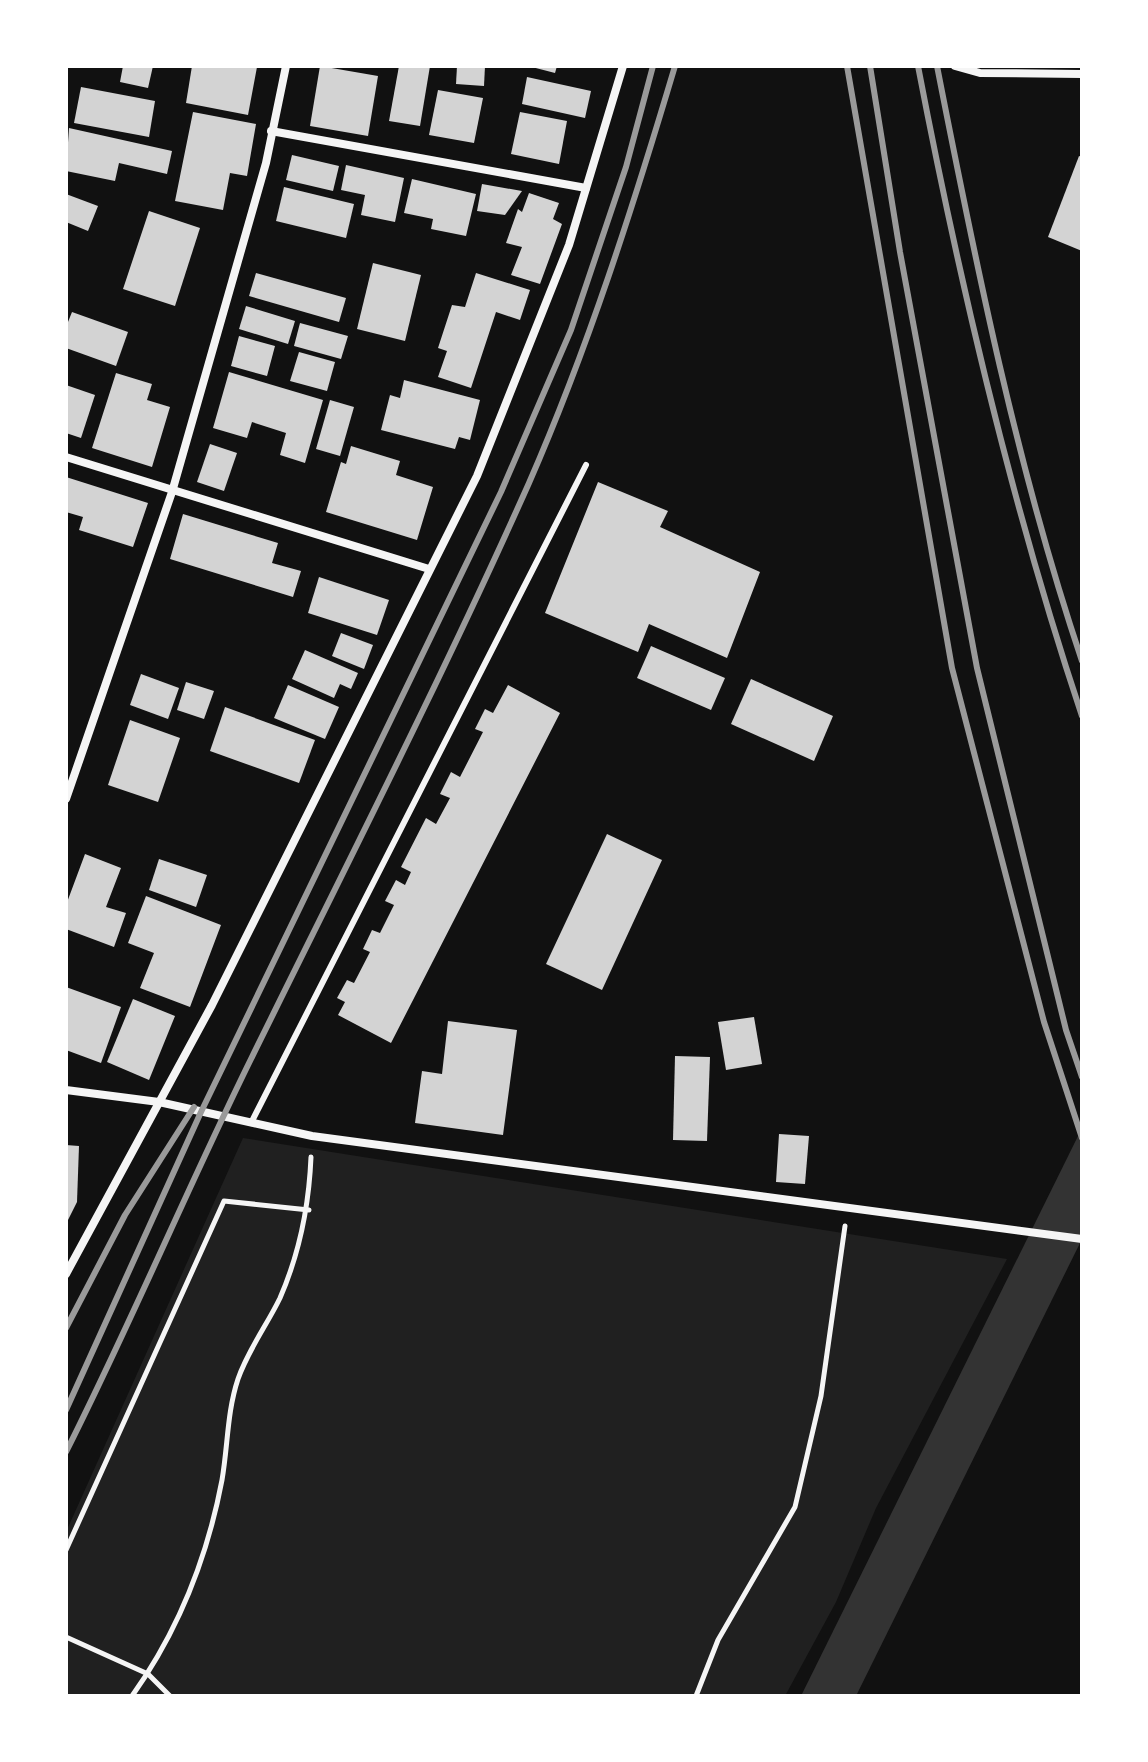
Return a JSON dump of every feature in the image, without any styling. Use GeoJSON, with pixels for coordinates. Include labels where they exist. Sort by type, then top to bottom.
{"type":"FeatureCollection","features":[{"type":"Feature","properties":{"kind":"street"},"geometry":{"type":"LineString","coordinates":[[66,799],[172,492],[266,163],[286,66]]}},
{"type":"Feature","properties":{"kind":"street"},"geometry":{"type":"LineString","coordinates":[[66,1274],[212,1005],[477,476],[569,245],[623,66]]}},
{"type":"Feature","properties":{"kind":"street"},"geometry":{"type":"LineString","coordinates":[[955,66],[980,73],[1014,68],[1082,74]]}},
{"type":"Feature","properties":{"kind":"street"},"geometry":{"type":"LineString","coordinates":[[271,131],[586,188]]}},
{"type":"Feature","properties":{"kind":"street"},"geometry":{"type":"LineString","coordinates":[[66,457],[429,569]]}},
{"type":"Feature","properties":{"kind":"street"},"geometry":{"type":"LineString","coordinates":[[66,1090],[159,1102],[312,1136],[847,1209],[1011,1227],[1082,1239]]}},
{"type":"Feature","properties":{"kind":"lane"},"geometry":{"type":"LineString","coordinates":[[251,1123],[586,465]]}},
{"type":"Feature","properties":{"kind":"path"},"geometry":{"type":"LineString","coordinates":[[132,1696],[184,1610],[203,1562],[225,1464],[226,1424],[239,1376],[281,1296],[309,1210],[312,1136]]}},
{"type":"Feature","properties":{"kind":"path"},"geometry":{"type":"LineString","coordinates":[[66,1550],[224,1201],[309,1210]]}},
{"type":"Feature","properties":{"kind":"path"},"geometry":{"type":"LineString","coordinates":[[696,1696],[718,1640],[795,1507],[821,1396],[847,1209]]}},
{"type":"Feature","properties":{"kind":"path"},"geometry":{"type":"LineString","coordinates":[[66,1637],[148,1674],[170,1696]]}},
{"type":"Feature","properties":{"kind":"shaded area"},"geometry":{"type":"Polygon","coordinates":[[[1082,1128],[1082,1239],[856,1696],[801,1696],[1082,1128]]]}},
{"type":"Feature","properties":{"kind":"shaded area"},"geometry":{"type":"Polygon","coordinates":[[[243,1138],[1007,1259],[876,1508],[836,1602],[785,1696],[66,1696],[66,1532],[243,1138]]]}},
{"type":"Feature","properties":{"kind":"building"},"geometry":{"type":"Polygon","coordinates":[[[123,66],[153,66],[148,88],[120,82],[123,66]]]}},
{"type":"Feature","properties":{"kind":"building"},"geometry":{"type":"Polygon","coordinates":[[[192,66],[257,67],[248,115],[186,103],[192,66]]]}},
{"type":"Feature","properties":{"kind":"building"},"geometry":{"type":"Polygon","coordinates":[[[320,66],[378,76],[368,136],[310,126],[320,66]]]}},
{"type":"Feature","properties":{"kind":"building"},"geometry":{"type":"Polygon","coordinates":[[[399,66],[430,66],[420,126],[389,121],[399,66]]]}},
{"type":"Feature","properties":{"kind":"building"},"geometry":{"type":"Polygon","coordinates":[[[457,66],[485,66],[484,86],[456,84],[457,66]]]}},
{"type":"Feature","properties":{"kind":"building"},"geometry":{"type":"Polygon","coordinates":[[[528,66],[557,66],[555,73],[528,66]]]}},
{"type":"Feature","properties":{"kind":"building"},"geometry":{"type":"Polygon","coordinates":[[[527,77],[591,91],[585,118],[522,104],[527,77]]]}},
{"type":"Feature","properties":{"kind":"building"},"geometry":{"type":"Polygon","coordinates":[[[81,87],[155,101],[149,137],[74,123],[81,87]]]}},
{"type":"Feature","properties":{"kind":"building"},"geometry":{"type":"Polygon","coordinates":[[[438,90],[483,98],[474,143],[429,135],[438,90]]]}},
{"type":"Feature","properties":{"kind":"building"},"geometry":{"type":"Polygon","coordinates":[[[193,112],[256,124],[247,176],[230,173],[223,210],[175,201],[193,112]]]}},
{"type":"Feature","properties":{"kind":"building"},"geometry":{"type":"Polygon","coordinates":[[[520,112],[567,121],[559,164],[511,154],[520,112]]]}},
{"type":"Feature","properties":{"kind":"building"},"geometry":{"type":"Polygon","coordinates":[[[69,128],[172,151],[167,174],[119,163],[115,181],[66,171],[69,128]]]}},
{"type":"Feature","properties":{"kind":"building"},"geometry":{"type":"Polygon","coordinates":[[[292,155],[339,166],[333,191],[286,180],[292,155]]]}},
{"type":"Feature","properties":{"kind":"building"},"geometry":{"type":"Polygon","coordinates":[[[1079,156],[1082,157],[1082,251],[1048,237],[1079,156]]]}},
{"type":"Feature","properties":{"kind":"building"},"geometry":{"type":"Polygon","coordinates":[[[346,165],[404,178],[395,222],[361,215],[365,195],[341,190],[346,165]]]}},
{"type":"Feature","properties":{"kind":"building"},"geometry":{"type":"Polygon","coordinates":[[[412,179],[476,194],[466,236],[431,229],[433,219],[404,213],[412,179]]]}},
{"type":"Feature","properties":{"kind":"building"},"geometry":{"type":"Polygon","coordinates":[[[482,184],[522,191],[505,215],[477,211],[482,184]]]}},
{"type":"Feature","properties":{"kind":"building"},"geometry":{"type":"Polygon","coordinates":[[[284,187],[354,204],[346,238],[276,221],[284,187]]]}},
{"type":"Feature","properties":{"kind":"building"},"geometry":{"type":"Polygon","coordinates":[[[529,193],[559,203],[553,219],[562,224],[540,284],[511,275],[522,247],[506,243],[518,209],[522,212],[529,193]]]}},
{"type":"Feature","properties":{"kind":"building"},"geometry":{"type":"Polygon","coordinates":[[[66,194],[98,206],[88,231],[66,222],[66,194]]]}},
{"type":"Feature","properties":{"kind":"building"},"geometry":{"type":"Polygon","coordinates":[[[149,211],[200,228],[175,306],[123,289],[149,211]]]}},
{"type":"Feature","properties":{"kind":"building"},"geometry":{"type":"Polygon","coordinates":[[[373,263],[421,275],[405,341],[357,329],[373,263]]]}},
{"type":"Feature","properties":{"kind":"building"},"geometry":{"type":"Polygon","coordinates":[[[256,273],[346,298],[339,322],[249,296],[256,273]]]}},
{"type":"Feature","properties":{"kind":"building"},"geometry":{"type":"Polygon","coordinates":[[[476,273],[530,290],[520,320],[496,312],[471,388],[438,377],[447,351],[438,348],[452,305],[465,307],[476,273]]]}},
{"type":"Feature","properties":{"kind":"building"},"geometry":{"type":"Polygon","coordinates":[[[246,306],[295,321],[288,344],[239,329],[246,306]]]}},
{"type":"Feature","properties":{"kind":"building"},"geometry":{"type":"Polygon","coordinates":[[[72,312],[128,332],[116,366],[66,348],[66,327],[72,312]]]}},
{"type":"Feature","properties":{"kind":"building"},"geometry":{"type":"Polygon","coordinates":[[[300,323],[348,336],[341,359],[294,346],[300,323]]]}},
{"type":"Feature","properties":{"kind":"building"},"geometry":{"type":"Polygon","coordinates":[[[239,336],[275,346],[267,376],[231,366],[239,336]]]}},
{"type":"Feature","properties":{"kind":"building"},"geometry":{"type":"Polygon","coordinates":[[[299,352],[335,362],[327,391],[290,381],[299,352]]]}},
{"type":"Feature","properties":{"kind":"building"},"geometry":{"type":"Polygon","coordinates":[[[229,372],[323,400],[305,463],[280,455],[286,433],[252,422],[247,438],[213,428],[229,372]]]}},
{"type":"Feature","properties":{"kind":"building"},"geometry":{"type":"Polygon","coordinates":[[[116,373],[152,384],[147,400],[170,407],[152,467],[92,448],[116,373]]]}},
{"type":"Feature","properties":{"kind":"building"},"geometry":{"type":"Polygon","coordinates":[[[404,380],[480,400],[470,440],[459,437],[455,449],[381,430],[390,395],[400,398],[404,380]]]}},
{"type":"Feature","properties":{"kind":"building"},"geometry":{"type":"Polygon","coordinates":[[[66,385],[95,395],[81,438],[66,433],[66,385]]]}},
{"type":"Feature","properties":{"kind":"building"},"geometry":{"type":"Polygon","coordinates":[[[330,400],[354,407],[340,456],[316,449],[330,400]]]}},
{"type":"Feature","properties":{"kind":"building"},"geometry":{"type":"Polygon","coordinates":[[[210,444],[237,453],[224,491],[197,482],[210,444]]]}},
{"type":"Feature","properties":{"kind":"building"},"geometry":{"type":"Polygon","coordinates":[[[351,446],[400,461],[396,475],[433,487],[417,540],[326,512],[341,462],[346,464],[351,446]]]}},
{"type":"Feature","properties":{"kind":"building"},"geometry":{"type":"Polygon","coordinates":[[[66,477],[148,503],[133,547],[79,530],[83,517],[66,512],[66,477]]]}},
{"type":"Feature","properties":{"kind":"building"},"geometry":{"type":"Polygon","coordinates":[[[598,482],[668,511],[660,527],[760,572],[727,658],[649,624],[638,652],[545,613],[598,482]]]}},
{"type":"Feature","properties":{"kind":"building"},"geometry":{"type":"Polygon","coordinates":[[[183,514],[278,543],[272,563],[301,571],[293,597],[170,559],[183,514]]]}},
{"type":"Feature","properties":{"kind":"building"},"geometry":{"type":"Polygon","coordinates":[[[319,577],[389,600],[377,635],[308,613],[319,577]]]}},
{"type":"Feature","properties":{"kind":"building"},"geometry":{"type":"Polygon","coordinates":[[[341,633],[373,645],[364,669],[332,656],[341,633]]]}},
{"type":"Feature","properties":{"kind":"building"},"geometry":{"type":"Polygon","coordinates":[[[651,646],[725,678],[711,710],[637,678],[651,646]]]}},
{"type":"Feature","properties":{"kind":"building"},"geometry":{"type":"Polygon","coordinates":[[[305,650],[358,673],[351,689],[340,684],[334,698],[292,679],[305,650]]]}},
{"type":"Feature","properties":{"kind":"building"},"geometry":{"type":"Polygon","coordinates":[[[141,674],[179,688],[168,719],[130,705],[141,674]]]}},
{"type":"Feature","properties":{"kind":"building"},"geometry":{"type":"Polygon","coordinates":[[[751,679],[833,716],[814,761],[731,724],[751,679]]]}},
{"type":"Feature","properties":{"kind":"building"},"geometry":{"type":"Polygon","coordinates":[[[186,682],[214,691],[204,719],[177,710],[186,682]]]}},
{"type":"Feature","properties":{"kind":"building"},"geometry":{"type":"Polygon","coordinates":[[[288,685],[339,707],[325,739],[274,718],[288,685]]]}},
{"type":"Feature","properties":{"kind":"building"},"geometry":{"type":"Polygon","coordinates":[[[508,685],[560,713],[391,1043],[338,1015],[345,1002],[337,998],[347,980],[354,983],[370,952],[363,949],[372,930],[380,933],[394,905],[385,901],[396,880],[405,885],[411,872],[401,867],[426,818],[436,824],[450,798],[440,794],[451,772],[460,777],[483,732],[475,729],[485,709],[493,713],[508,685]]]}},
{"type":"Feature","properties":{"kind":"building"},"geometry":{"type":"Polygon","coordinates":[[[225,707],[315,740],[299,783],[210,751],[225,707]]]}},
{"type":"Feature","properties":{"kind":"building"},"geometry":{"type":"Polygon","coordinates":[[[130,720],[180,738],[158,802],[108,785],[130,720]]]}},
{"type":"Feature","properties":{"kind":"building"},"geometry":{"type":"Polygon","coordinates":[[[607,834],[662,860],[602,990],[546,964],[607,834]]]}},
{"type":"Feature","properties":{"kind":"building"},"geometry":{"type":"Polygon","coordinates":[[[85,854],[121,868],[106,907],[126,913],[114,947],[66,929],[66,905],[85,854]]]}},
{"type":"Feature","properties":{"kind":"building"},"geometry":{"type":"Polygon","coordinates":[[[159,859],[207,875],[196,907],[149,890],[159,859]]]}},
{"type":"Feature","properties":{"kind":"building"},"geometry":{"type":"Polygon","coordinates":[[[146,896],[221,925],[190,1007],[140,988],[154,953],[128,943],[146,896]]]}},
{"type":"Feature","properties":{"kind":"building"},"geometry":{"type":"Polygon","coordinates":[[[66,987],[121,1007],[101,1063],[66,1050],[66,987]]]}},
{"type":"Feature","properties":{"kind":"building"},"geometry":{"type":"Polygon","coordinates":[[[133,999],[175,1016],[149,1080],[107,1062],[133,999]]]}},
{"type":"Feature","properties":{"kind":"building"},"geometry":{"type":"Polygon","coordinates":[[[754,1017],[762,1064],[726,1070],[718,1022],[754,1017]]]}},
{"type":"Feature","properties":{"kind":"building"},"geometry":{"type":"Polygon","coordinates":[[[448,1021],[517,1030],[503,1135],[415,1123],[422,1071],[442,1074],[448,1021]]]}},
{"type":"Feature","properties":{"kind":"building"},"geometry":{"type":"Polygon","coordinates":[[[675,1056],[710,1057],[707,1141],[673,1140],[675,1056]]]}},
{"type":"Feature","properties":{"kind":"building"},"geometry":{"type":"Polygon","coordinates":[[[779,1134],[809,1136],[805,1184],[776,1182],[779,1134]]]}},
{"type":"Feature","properties":{"kind":"building"},"geometry":{"type":"Polygon","coordinates":[[[66,1145],[79,1146],[77,1202],[66,1224],[66,1145]]]}},
{"type":"Feature","properties":{"kind":"railway"},"geometry":{"type":"LineString","coordinates":[[66,1410],[201,1112],[501,492],[571,330],[626,167],[653,66]]}},
{"type":"Feature","properties":{"kind":"railway"},"geometry":{"type":"LineString","coordinates":[[66,1452],[227,1108],[428,701],[529,483],[571,381],[608,277],[675,66]]}},
{"type":"Feature","properties":{"kind":"railway"},"geometry":{"type":"LineString","coordinates":[[847,66],[952,668],[1044,1022],[1082,1138]]}},
{"type":"Feature","properties":{"kind":"railway"},"geometry":{"type":"LineString","coordinates":[[870,66],[900,252],[977,668],[1066,1030],[1082,1077]]}},
{"type":"Feature","properties":{"kind":"railway"},"geometry":{"type":"LineString","coordinates":[[918,66],[951,230],[989,394],[1032,556],[1082,716]]}},
{"type":"Feature","properties":{"kind":"railway"},"geometry":{"type":"LineString","coordinates":[[937,66],[983,291],[1018,440],[1037,515],[1082,661]]}},
{"type":"Feature","properties":{"kind":"railway"},"geometry":{"type":"LineString","coordinates":[[66,1328],[125,1215],[194,1107]]}}]}
